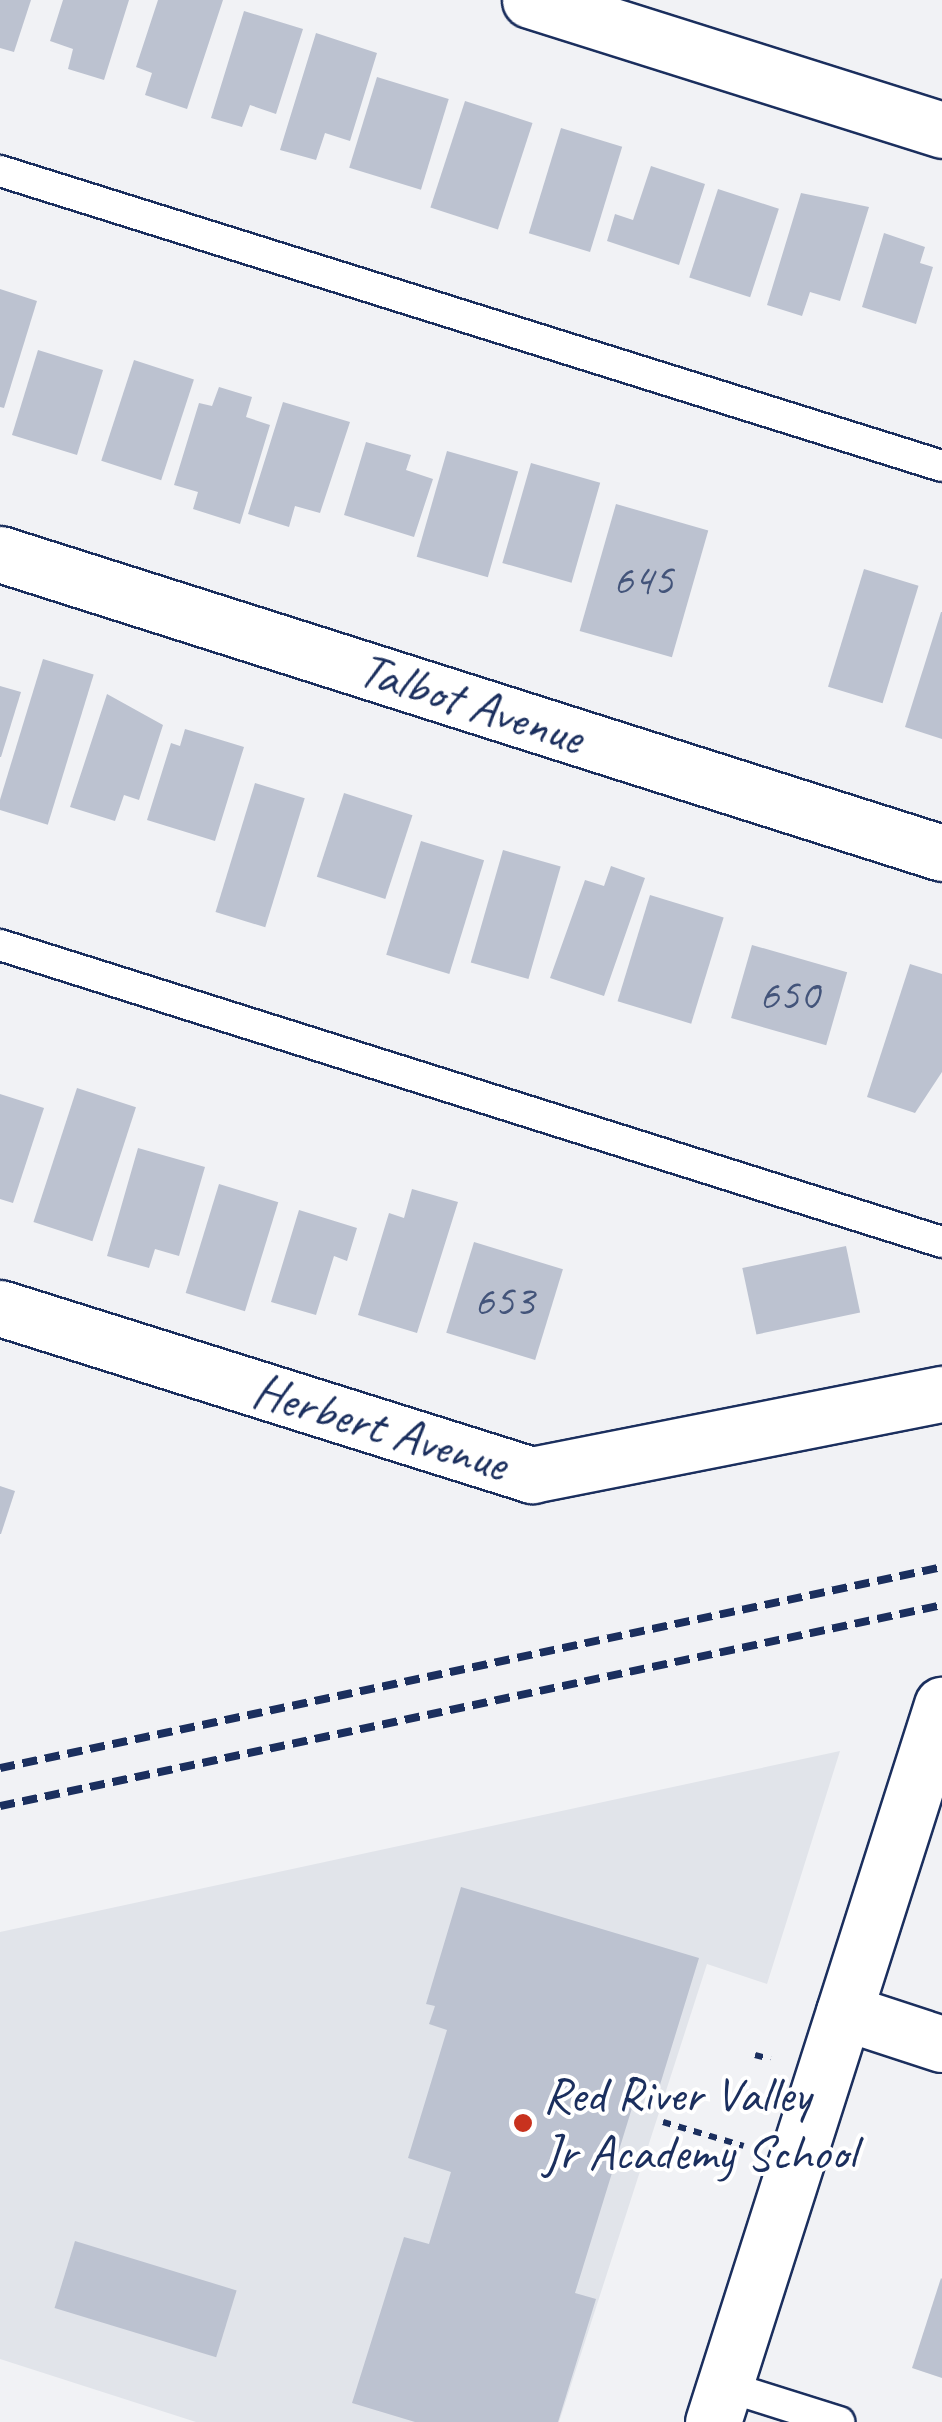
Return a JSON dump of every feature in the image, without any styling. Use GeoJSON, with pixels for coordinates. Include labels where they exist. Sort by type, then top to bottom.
{"type":"FeatureCollection","features":[{"type":"Feature","properties":{"kind":"street"},"geometry":{"type":"LineString","coordinates":[[530,0],[942,130]]}},
{"type":"Feature","properties":{"kind":"street","name":"Talbot Avenue"},"geometry":{"type":"LineString","coordinates":[[0,554],[942,853]]}},
{"type":"Feature","properties":{"kind":"street","name":"Herbert Avenue"},"geometry":{"type":"LineString","coordinates":[[0,1308],[532,1475],[942,1394]]}},
{"type":"Feature","properties":{"kind":"street"},"geometry":{"type":"LineString","coordinates":[[719,2404],[937,1735]]}},
{"type":"Feature","properties":{"kind":"street"},"geometry":{"type":"LineString","coordinates":[[844,2012],[942,2044]]}},
{"type":"Feature","properties":{"kind":"lane"},"geometry":{"type":"LineString","coordinates":[[0,171],[942,466]]}},
{"type":"Feature","properties":{"kind":"lane"},"geometry":{"type":"LineString","coordinates":[[0,944],[942,1242]]}},
{"type":"Feature","properties":{"kind":"lane"},"geometry":{"type":"LineString","coordinates":[[719,2404],[839,2422]]}},
{"type":"Feature","properties":{"kind":"path"},"geometry":{"type":"LineString","coordinates":[[663,2122],[796,2163]]}},
{"type":"Feature","properties":{"kind":"shaded area"},"geometry":{"type":"Polygon","coordinates":[[[840,1751],[767,1984],[707,1964],[559,2422],[196,2422],[0,2359],[0,1932],[840,1751]]]}},
{"type":"Feature","properties":{"kind":"building"},"geometry":{"type":"Polygon","coordinates":[[[0,0],[31,0],[14,52],[0,48],[0,0]]]}},
{"type":"Feature","properties":{"kind":"building"},"geometry":{"type":"Polygon","coordinates":[[[63,0],[129,0],[104,80],[68,69],[73,49],[50,41],[63,0]]]}},
{"type":"Feature","properties":{"kind":"building"},"geometry":{"type":"Polygon","coordinates":[[[158,0],[223,0],[187,109],[145,95],[152,73],[136,67],[158,0]]]}},
{"type":"Feature","properties":{"kind":"building"},"geometry":{"type":"Polygon","coordinates":[[[244,11],[303,29],[276,114],[250,105],[242,127],[211,118],[244,11]]]}},
{"type":"Feature","properties":{"kind":"building"},"geometry":{"type":"Polygon","coordinates":[[[316,33],[377,53],[350,141],[325,133],[316,160],[280,150],[316,33]]]}},
{"type":"Feature","properties":{"kind":"building"},"geometry":{"type":"Polygon","coordinates":[[[377,77],[449,99],[421,190],[349,168],[377,77]]]}},
{"type":"Feature","properties":{"kind":"building"},"geometry":{"type":"Polygon","coordinates":[[[465,101],[533,123],[498,229],[430,208],[465,101]]]}},
{"type":"Feature","properties":{"kind":"building"},"geometry":{"type":"Polygon","coordinates":[[[561,128],[622,147],[590,252],[529,233],[561,128]]]}},
{"type":"Feature","properties":{"kind":"building"},"geometry":{"type":"Polygon","coordinates":[[[651,166],[705,184],[679,265],[607,241],[615,214],[633,220],[651,166]]]}},
{"type":"Feature","properties":{"kind":"building"},"geometry":{"type":"Polygon","coordinates":[[[718,189],[779,209],[750,297],[689,277],[718,189]]]}},
{"type":"Feature","properties":{"kind":"building"},"geometry":{"type":"Polygon","coordinates":[[[801,193],[869,207],[840,301],[810,292],[802,316],[767,305],[801,193]]]}},
{"type":"Feature","properties":{"kind":"building"},"geometry":{"type":"Polygon","coordinates":[[[884,233],[925,247],[920,263],[933,267],[916,324],[862,307],[884,233]]]}},
{"type":"Feature","properties":{"kind":"building"},"geometry":{"type":"Polygon","coordinates":[[[0,289],[37,301],[4,408],[0,407],[0,289]]]}},
{"type":"Feature","properties":{"kind":"building"},"geometry":{"type":"Polygon","coordinates":[[[38,350],[103,370],[77,455],[12,435],[38,350]]]}},
{"type":"Feature","properties":{"kind":"building"},"geometry":{"type":"Polygon","coordinates":[[[134,360],[194,379],[161,480],[101,461],[134,360]]]}},
{"type":"Feature","properties":{"kind":"building"},"geometry":{"type":"Polygon","coordinates":[[[219,387],[252,397],[246,417],[270,425],[240,524],[193,509],[198,492],[174,485],[199,403],[212,406],[219,387]]]}},
{"type":"Feature","properties":{"kind":"building"},"geometry":{"type":"Polygon","coordinates":[[[283,402],[350,422],[320,513],[295,506],[289,527],[248,514],[283,402]]]}},
{"type":"Feature","properties":{"kind":"building"},"geometry":{"type":"Polygon","coordinates":[[[366,442],[411,455],[406,470],[433,479],[414,537],[344,515],[366,442]]]}},
{"type":"Feature","properties":{"kind":"building"},"geometry":{"type":"Polygon","coordinates":[[[447,451],[518,471],[488,577],[417,557],[447,451]]]}},
{"type":"Feature","properties":{"kind":"building"},"geometry":{"type":"Polygon","coordinates":[[[531,463],[600,483],[572,583],[502,563],[531,463]]]}},
{"type":"Feature","properties":{"kind":"building"},"geometry":{"type":"Polygon","coordinates":[[[616,504],[708,530],[672,657],[580,631],[616,504]]]}},
{"type":"Feature","properties":{"kind":"building"},"geometry":{"type":"Polygon","coordinates":[[[864,569],[919,586],[883,703],[828,687],[864,569]]]}},
{"type":"Feature","properties":{"kind":"building"},"geometry":{"type":"Polygon","coordinates":[[[942,612],[942,739],[905,727],[942,612]]]}},
{"type":"Feature","properties":{"kind":"building"},"geometry":{"type":"Polygon","coordinates":[[[43,659],[94,674],[48,825],[0,810],[43,659]]]}},
{"type":"Feature","properties":{"kind":"building"},"geometry":{"type":"Polygon","coordinates":[[[0,686],[21,692],[1,757],[0,757],[0,686]]]}},
{"type":"Feature","properties":{"kind":"building"},"geometry":{"type":"Polygon","coordinates":[[[107,694],[163,725],[139,800],[124,795],[115,821],[70,807],[107,694]]]}},
{"type":"Feature","properties":{"kind":"building"},"geometry":{"type":"Polygon","coordinates":[[[185,729],[244,747],[215,841],[147,820],[171,743],[180,746],[185,729]]]}},
{"type":"Feature","properties":{"kind":"building"},"geometry":{"type":"Polygon","coordinates":[[[255,783],[305,798],[265,927],[216,912],[255,783]]]}},
{"type":"Feature","properties":{"kind":"building"},"geometry":{"type":"Polygon","coordinates":[[[344,793],[412,815],[385,899],[317,877],[344,793]]]}},
{"type":"Feature","properties":{"kind":"building"},"geometry":{"type":"Polygon","coordinates":[[[421,841],[484,860],[449,974],[386,955],[421,841]]]}},
{"type":"Feature","properties":{"kind":"building"},"geometry":{"type":"Polygon","coordinates":[[[503,850],[561,867],[528,979],[471,962],[503,850]]]}},
{"type":"Feature","properties":{"kind":"building"},"geometry":{"type":"Polygon","coordinates":[[[611,866],[645,878],[604,996],[550,978],[585,880],[604,886],[611,866]]]}},
{"type":"Feature","properties":{"kind":"building"},"geometry":{"type":"Polygon","coordinates":[[[650,895],[724,918],[691,1024],[618,1001],[650,895]]]}},
{"type":"Feature","properties":{"kind":"building"},"geometry":{"type":"Polygon","coordinates":[[[752,945],[847,972],[826,1045],[731,1018],[752,945]]]}},
{"type":"Feature","properties":{"kind":"building"},"geometry":{"type":"Polygon","coordinates":[[[910,964],[942,974],[942,1072],[915,1113],[867,1097],[910,964]]]}},
{"type":"Feature","properties":{"kind":"building"},"geometry":{"type":"Polygon","coordinates":[[[77,1088],[136,1107],[92,1241],[33,1222],[77,1088]]]}},
{"type":"Feature","properties":{"kind":"building"},"geometry":{"type":"Polygon","coordinates":[[[0,1094],[44,1108],[13,1203],[0,1199],[0,1094]]]}},
{"type":"Feature","properties":{"kind":"building"},"geometry":{"type":"Polygon","coordinates":[[[138,1148],[205,1167],[179,1256],[155,1249],[149,1268],[107,1256],[138,1148]]]}},
{"type":"Feature","properties":{"kind":"building"},"geometry":{"type":"Polygon","coordinates":[[[219,1184],[278,1202],[245,1311],[186,1293],[219,1184]]]}},
{"type":"Feature","properties":{"kind":"building"},"geometry":{"type":"Polygon","coordinates":[[[412,1189],[458,1202],[417,1333],[358,1315],[389,1213],[404,1218],[412,1189]]]}},
{"type":"Feature","properties":{"kind":"building"},"geometry":{"type":"Polygon","coordinates":[[[299,1210],[357,1228],[347,1261],[334,1256],[316,1315],[271,1302],[299,1210]]]}},
{"type":"Feature","properties":{"kind":"building"},"geometry":{"type":"Polygon","coordinates":[[[474,1242],[563,1269],[535,1360],[446,1333],[474,1242]]]}},
{"type":"Feature","properties":{"kind":"building"},"geometry":{"type":"Polygon","coordinates":[[[846,1246],[860,1313],[756,1335],[742,1268],[846,1246]]]}},
{"type":"Feature","properties":{"kind":"building"},"geometry":{"type":"Polygon","coordinates":[[[0,1486],[15,1491],[1,1534],[0,1534],[0,1486]]]}},
{"type":"Feature","properties":{"kind":"building","name":"Red River Valley Jr Academy School"},"geometry":{"type":"Polygon","coordinates":[[[461,1887],[699,1958],[659,2088],[640,2082],[575,2293],[596,2299],[558,2422],[415,2422],[352,2403],[404,2237],[429,2244],[451,2172],[408,2158],[447,2030],[429,2024],[435,2006],[426,2004],[461,1887]]]}},
{"type":"Feature","properties":{"kind":"building"},"geometry":{"type":"Polygon","coordinates":[[[75,2241],[237,2290],[216,2357],[55,2308],[75,2241]]]}},
{"type":"Feature","properties":{"kind":"building"},"geometry":{"type":"Polygon","coordinates":[[[942,2279],[942,2378],[912,2368],[942,2279]]]}},
{"type":"Feature","properties":{"kind":"railway"},"geometry":{"type":"LineString","coordinates":[[0,1768],[942,1567]]}},
{"type":"Feature","properties":{"kind":"railway"},"geometry":{"type":"LineString","coordinates":[[0,1806],[942,1605]]}},
{"type":"Feature","properties":{"kind":"place","name":"Red River Valley Jr Academy School"},"geometry":{"type":"Point","coordinates":[523,2123]}}]}
